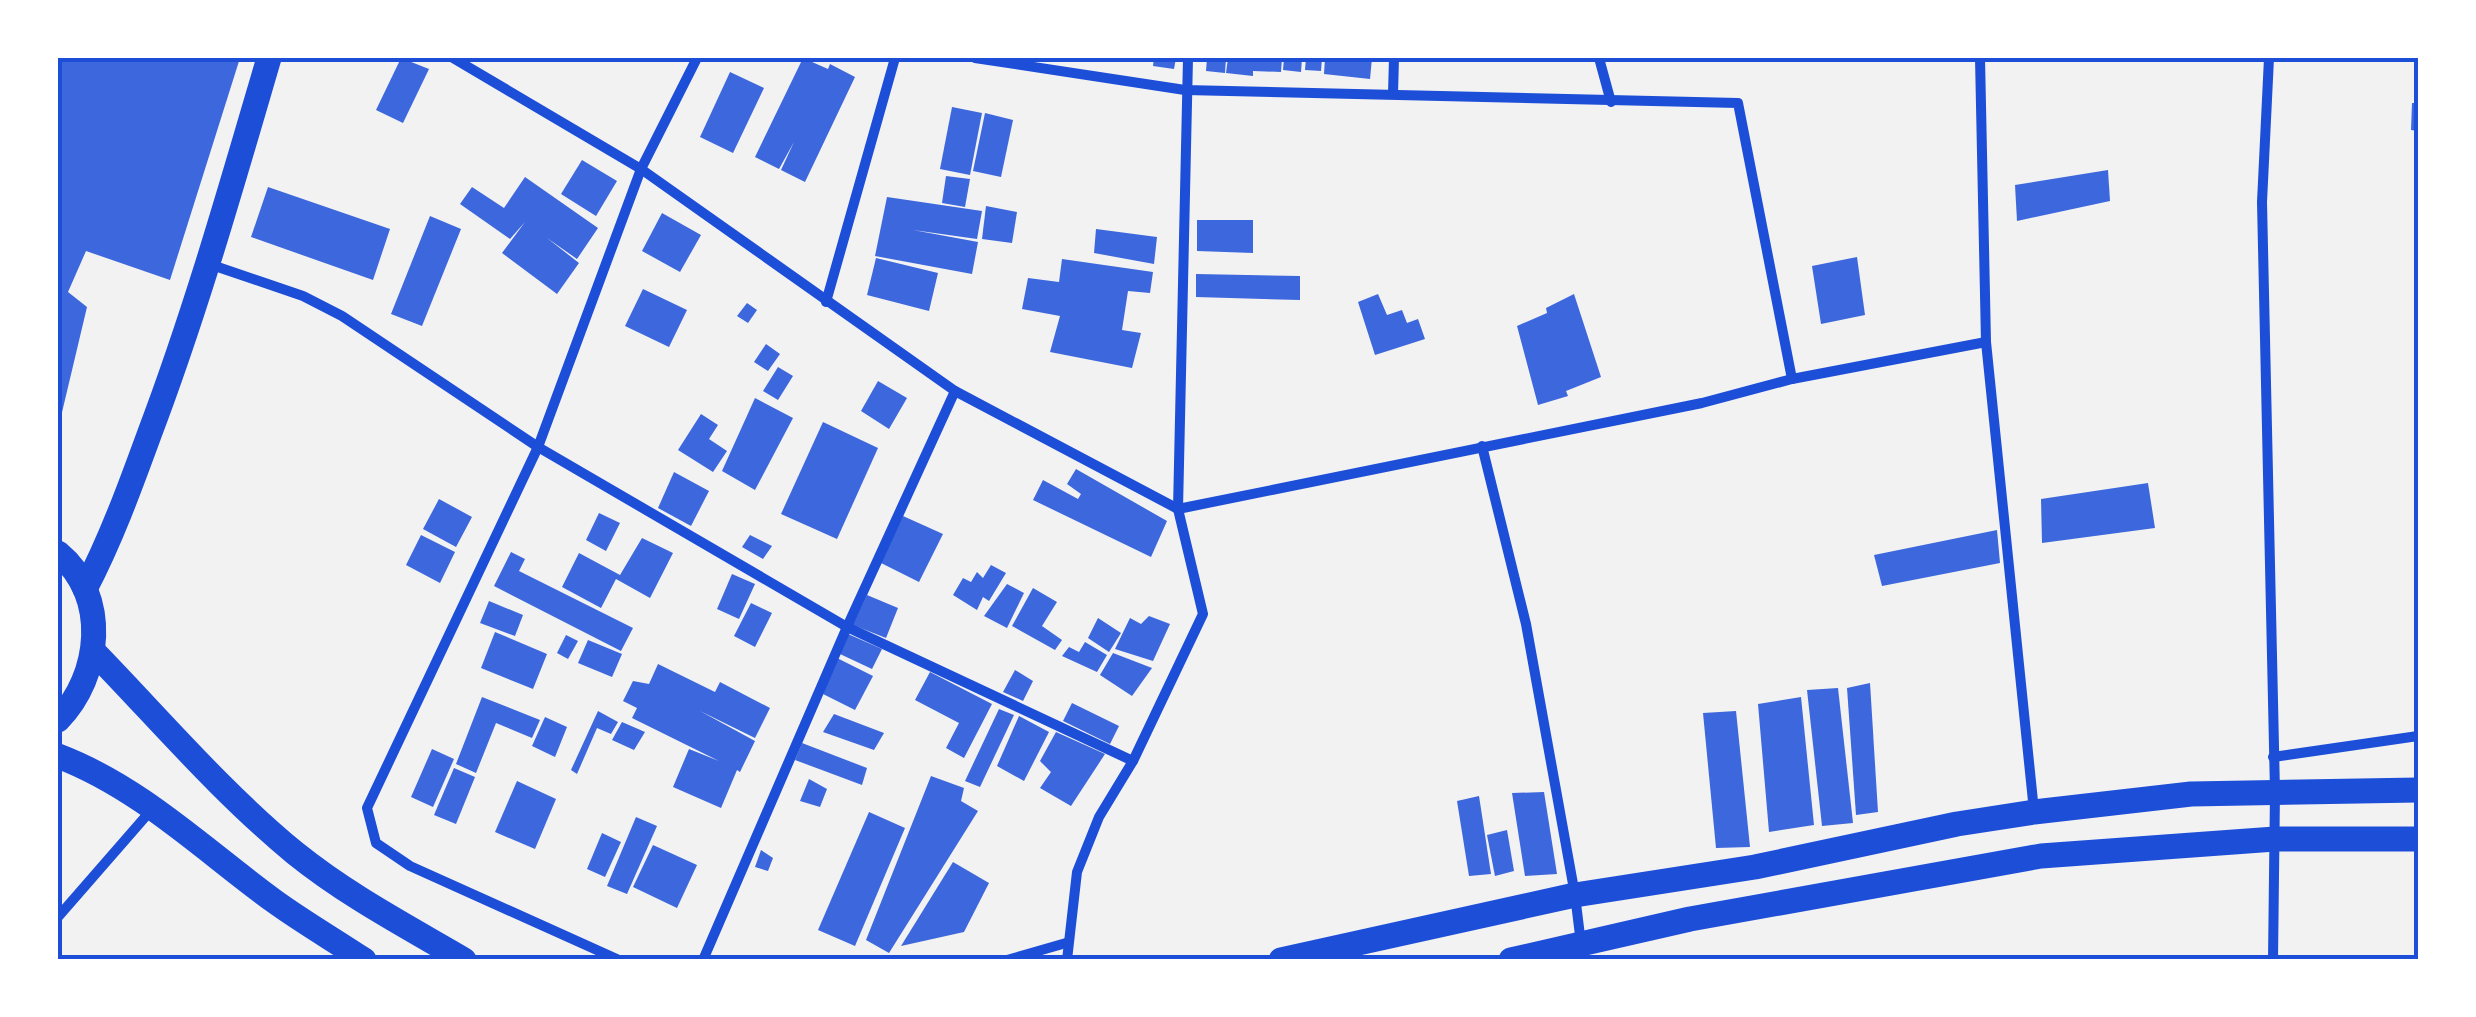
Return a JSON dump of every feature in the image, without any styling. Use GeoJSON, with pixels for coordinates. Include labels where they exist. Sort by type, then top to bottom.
{"type":"FeatureCollection","features":[{"type":"Feature","properties":{"kind":"main road"},"geometry":{"type":"LineString","coordinates":[[85,589],[108,545],[210,264],[269,58]]}},
{"type":"Feature","properties":{"kind":"main road"},"geometry":{"type":"LineString","coordinates":[[58,553],[85,589],[93,614],[94,652],[83,688],[58,720]]}},
{"type":"Feature","properties":{"kind":"main road"},"geometry":{"type":"LineString","coordinates":[[94,652],[192,758],[297,855],[362,901],[464,960]]}},
{"type":"Feature","properties":{"kind":"main road"},"geometry":{"type":"LineString","coordinates":[[58,756],[89,768],[153,808],[276,902],[364,960]]}},
{"type":"Feature","properties":{"kind":"main road"},"geometry":{"type":"LineString","coordinates":[[1282,960],[1575,895],[1755,867],[1957,824],[2034,812],[2191,794],[2418,790]]}},
{"type":"Feature","properties":{"kind":"main road"},"geometry":{"type":"LineString","coordinates":[[1510,960],[1581,952],[1690,919],[2041,856],[2275,839],[2418,839]]}},
{"type":"Feature","properties":{"kind":"street"},"geometry":{"type":"LineString","coordinates":[[452,58],[641,169],[954,391],[1178,509],[1702,403],[1792,379],[1986,342]]}},
{"type":"Feature","properties":{"kind":"street"},"geometry":{"type":"LineString","coordinates":[[619,960],[410,866],[376,844],[368,808],[538,446],[641,169],[697,58]]}},
{"type":"Feature","properties":{"kind":"street"},"geometry":{"type":"LineString","coordinates":[[826,302],[896,58]]}},
{"type":"Feature","properties":{"kind":"street"},"geometry":{"type":"LineString","coordinates":[[976,58],[1185,90],[1738,103],[1792,379]]}},
{"type":"Feature","properties":{"kind":"street"},"geometry":{"type":"LineString","coordinates":[[1066,960],[1077,872],[1100,817],[1133,760],[1204,614],[1178,509],[1188,58]]}},
{"type":"Feature","properties":{"kind":"street"},"geometry":{"type":"LineString","coordinates":[[1393,94],[1394,58]]}},
{"type":"Feature","properties":{"kind":"street"},"geometry":{"type":"LineString","coordinates":[[1598,58],[1610,102]]}},
{"type":"Feature","properties":{"kind":"street"},"geometry":{"type":"LineString","coordinates":[[1980,58],[1986,342],[2034,812]]}},
{"type":"Feature","properties":{"kind":"street"},"geometry":{"type":"LineString","coordinates":[[2269,58],[2262,202],[2275,792],[2273,960]]}},
{"type":"Feature","properties":{"kind":"street"},"geometry":{"type":"LineString","coordinates":[[210,264],[303,296],[342,316],[538,446],[847,627],[1133,760]]}},
{"type":"Feature","properties":{"kind":"street"},"geometry":{"type":"LineString","coordinates":[[703,960],[954,391]]}},
{"type":"Feature","properties":{"kind":"street"},"geometry":{"type":"LineString","coordinates":[[1482,446],[1526,624],[1575,895],[1581,952]]}},
{"type":"Feature","properties":{"kind":"street"},"geometry":{"type":"LineString","coordinates":[[2273,756],[2418,736]]}},
{"type":"Feature","properties":{"kind":"street"},"geometry":{"type":"LineString","coordinates":[[58,918],[153,808]]}},
{"type":"Feature","properties":{"kind":"street"},"geometry":{"type":"LineString","coordinates":[[1006,960],[1066,943]]}},
{"type":"Feature","properties":{"kind":"building"},"geometry":{"type":"Polygon","coordinates":[[[58,58],[240,58],[170,280],[86,251],[68,292],[87,307],[59,425],[58,58]]]}},
{"type":"Feature","properties":{"kind":"building"},"geometry":{"type":"Polygon","coordinates":[[[401,58],[429,69],[403,123],[376,110],[401,58]]]}},
{"type":"Feature","properties":{"kind":"building"},"geometry":{"type":"Polygon","coordinates":[[[803,58],[828,69],[830,64],[855,77],[805,182],[781,170],[794,142],[779,169],[755,157],[803,58]]]}},
{"type":"Feature","properties":{"kind":"building"},"geometry":{"type":"Polygon","coordinates":[[[1154,58],[1176,58],[1174,69],[1153,66],[1154,58]]]}},
{"type":"Feature","properties":{"kind":"building"},"geometry":{"type":"Polygon","coordinates":[[[1207,58],[1226,58],[1225,73],[1206,71],[1207,58]]]}},
{"type":"Feature","properties":{"kind":"building"},"geometry":{"type":"Polygon","coordinates":[[[1228,58],[1282,58],[1281,72],[1253,71],[1253,76],[1226,73],[1228,58]]]}},
{"type":"Feature","properties":{"kind":"building"},"geometry":{"type":"Polygon","coordinates":[[[1284,58],[1302,58],[1301,72],[1283,70],[1284,58]]]}},
{"type":"Feature","properties":{"kind":"building"},"geometry":{"type":"Polygon","coordinates":[[[1306,58],[1322,58],[1321,71],[1305,70],[1306,58]]]}},
{"type":"Feature","properties":{"kind":"building"},"geometry":{"type":"Polygon","coordinates":[[[1325,58],[1372,58],[1370,79],[1324,74],[1325,58]]]}},
{"type":"Feature","properties":{"kind":"building"},"geometry":{"type":"Polygon","coordinates":[[[730,72],[764,88],[733,153],[700,137],[730,72]]]}},
{"type":"Feature","properties":{"kind":"building"},"geometry":{"type":"Polygon","coordinates":[[[2412,103],[2418,103],[2418,131],[2411,130],[2412,103]]]}},
{"type":"Feature","properties":{"kind":"building"},"geometry":{"type":"Polygon","coordinates":[[[952,107],[982,113],[970,175],[940,169],[952,107]]]}},
{"type":"Feature","properties":{"kind":"building"},"geometry":{"type":"Polygon","coordinates":[[[985,113],[1013,120],[1001,177],[973,171],[985,113]]]}},
{"type":"Feature","properties":{"kind":"building"},"geometry":{"type":"Polygon","coordinates":[[[582,160],[617,181],[596,216],[561,194],[582,160]]]}},
{"type":"Feature","properties":{"kind":"building"},"geometry":{"type":"Polygon","coordinates":[[[2108,170],[2110,201],[2017,221],[2015,185],[2108,170]]]}},
{"type":"Feature","properties":{"kind":"building"},"geometry":{"type":"Polygon","coordinates":[[[946,176],[970,179],[965,207],[942,203],[946,176]]]}},
{"type":"Feature","properties":{"kind":"building"},"geometry":{"type":"Polygon","coordinates":[[[525,177],[598,228],[577,259],[547,238],[579,263],[557,294],[502,253],[525,222],[510,239],[460,204],[472,187],[504,208],[525,177]]]}},
{"type":"Feature","properties":{"kind":"building"},"geometry":{"type":"Polygon","coordinates":[[[268,187],[390,229],[373,280],[251,237],[268,187]]]}},
{"type":"Feature","properties":{"kind":"building"},"geometry":{"type":"Polygon","coordinates":[[[887,197],[982,211],[977,239],[913,230],[978,242],[972,274],[875,256],[887,197]]]}},
{"type":"Feature","properties":{"kind":"building"},"geometry":{"type":"Polygon","coordinates":[[[986,206],[1017,212],[1012,243],[982,239],[986,206]]]}},
{"type":"Feature","properties":{"kind":"building"},"geometry":{"type":"Polygon","coordinates":[[[662,213],[701,235],[680,272],[642,251],[662,213]]]}},
{"type":"Feature","properties":{"kind":"building"},"geometry":{"type":"Polygon","coordinates":[[[430,216],[461,229],[422,326],[391,314],[430,216]]]}},
{"type":"Feature","properties":{"kind":"building"},"geometry":{"type":"Polygon","coordinates":[[[1197,220],[1253,220],[1253,253],[1197,251],[1197,220]]]}},
{"type":"Feature","properties":{"kind":"building"},"geometry":{"type":"Polygon","coordinates":[[[1096,229],[1157,237],[1154,264],[1094,253],[1096,229]]]}},
{"type":"Feature","properties":{"kind":"building"},"geometry":{"type":"Polygon","coordinates":[[[1857,257],[1865,315],[1821,324],[1812,266],[1857,257]]]}},
{"type":"Feature","properties":{"kind":"building"},"geometry":{"type":"Polygon","coordinates":[[[876,258],[938,273],[929,311],[867,295],[876,258]]]}},
{"type":"Feature","properties":{"kind":"building"},"geometry":{"type":"Polygon","coordinates":[[[1062,259],[1153,272],[1150,293],[1128,291],[1122,330],[1141,333],[1132,368],[1050,352],[1060,316],[1022,309],[1028,278],[1059,282],[1062,259]]]}},
{"type":"Feature","properties":{"kind":"building"},"geometry":{"type":"Polygon","coordinates":[[[1196,274],[1300,276],[1300,300],[1196,297],[1196,274]]]}},
{"type":"Feature","properties":{"kind":"building"},"geometry":{"type":"Polygon","coordinates":[[[643,289],[687,310],[669,347],[625,326],[643,289]]]}},
{"type":"Feature","properties":{"kind":"building"},"geometry":{"type":"Polygon","coordinates":[[[1378,294],[1387,315],[1402,310],[1407,323],[1418,319],[1425,339],[1375,355],[1358,302],[1378,294]]]}},
{"type":"Feature","properties":{"kind":"building"},"geometry":{"type":"Polygon","coordinates":[[[1574,294],[1601,377],[1566,391],[1568,396],[1538,405],[1517,326],[1547,313],[1546,308],[1574,294]]]}},
{"type":"Feature","properties":{"kind":"building"},"geometry":{"type":"Polygon","coordinates":[[[747,303],[757,310],[748,323],[737,316],[747,303]]]}},
{"type":"Feature","properties":{"kind":"building"},"geometry":{"type":"Polygon","coordinates":[[[766,344],[780,354],[768,371],[754,362],[766,344]]]}},
{"type":"Feature","properties":{"kind":"building"},"geometry":{"type":"Polygon","coordinates":[[[778,367],[793,376],[778,400],[763,391],[778,367]]]}},
{"type":"Feature","properties":{"kind":"building"},"geometry":{"type":"Polygon","coordinates":[[[878,381],[907,398],[889,429],[861,411],[878,381]]]}},
{"type":"Feature","properties":{"kind":"building"},"geometry":{"type":"Polygon","coordinates":[[[755,398],[793,418],[755,490],[722,471],[755,398]]]}},
{"type":"Feature","properties":{"kind":"building"},"geometry":{"type":"Polygon","coordinates":[[[701,414],[718,425],[709,439],[727,451],[713,472],[678,450],[701,414]]]}},
{"type":"Feature","properties":{"kind":"building"},"geometry":{"type":"Polygon","coordinates":[[[823,422],[878,448],[837,539],[781,514],[823,422]]]}},
{"type":"Feature","properties":{"kind":"building"},"geometry":{"type":"Polygon","coordinates":[[[1076,469],[1167,521],[1151,557],[1033,500],[1043,480],[1078,499],[1081,494],[1067,484],[1076,469]]]}},
{"type":"Feature","properties":{"kind":"building"},"geometry":{"type":"Polygon","coordinates":[[[674,472],[709,491],[691,526],[658,508],[674,472]]]}},
{"type":"Feature","properties":{"kind":"building"},"geometry":{"type":"Polygon","coordinates":[[[2148,483],[2155,528],[2042,543],[2041,499],[2148,483]]]}},
{"type":"Feature","properties":{"kind":"building"},"geometry":{"type":"Polygon","coordinates":[[[439,499],[472,517],[456,547],[423,529],[439,499]]]}},
{"type":"Feature","properties":{"kind":"building"},"geometry":{"type":"Polygon","coordinates":[[[599,513],[620,523],[606,551],[586,540],[599,513]]]}},
{"type":"Feature","properties":{"kind":"building"},"geometry":{"type":"Polygon","coordinates":[[[903,516],[943,534],[919,582],[879,562],[903,516]]]}},
{"type":"Feature","properties":{"kind":"building"},"geometry":{"type":"Polygon","coordinates":[[[1997,530],[2000,563],[1882,586],[1874,555],[1997,530]]]}},
{"type":"Feature","properties":{"kind":"building"},"geometry":{"type":"Polygon","coordinates":[[[421,535],[455,552],[440,583],[406,565],[421,535]]]}},
{"type":"Feature","properties":{"kind":"building"},"geometry":{"type":"Polygon","coordinates":[[[750,535],[772,546],[763,559],[742,547],[750,535]]]}},
{"type":"Feature","properties":{"kind":"building"},"geometry":{"type":"Polygon","coordinates":[[[642,538],[673,553],[650,598],[616,579],[601,608],[562,587],[579,553],[620,575],[642,538]]]}},
{"type":"Feature","properties":{"kind":"building"},"geometry":{"type":"Polygon","coordinates":[[[511,552],[525,559],[519,571],[633,628],[621,651],[494,586],[511,552]]]}},
{"type":"Feature","properties":{"kind":"building"},"geometry":{"type":"Polygon","coordinates":[[[991,565],[1006,573],[989,601],[983,597],[977,610],[953,595],[963,578],[971,582],[977,572],[983,578],[991,565]]]}},
{"type":"Feature","properties":{"kind":"building"},"geometry":{"type":"Polygon","coordinates":[[[732,574],[755,584],[739,619],[717,609],[732,574]]]}},
{"type":"Feature","properties":{"kind":"building"},"geometry":{"type":"Polygon","coordinates":[[[1007,584],[1024,593],[1007,628],[984,616],[1007,584]]]}},
{"type":"Feature","properties":{"kind":"building"},"geometry":{"type":"Polygon","coordinates":[[[1033,588],[1057,602],[1042,626],[1062,640],[1055,650],[1012,626],[1033,588]]]}},
{"type":"Feature","properties":{"kind":"building"},"geometry":{"type":"Polygon","coordinates":[[[867,595],[898,608],[886,638],[853,625],[867,595]]]}},
{"type":"Feature","properties":{"kind":"building"},"geometry":{"type":"Polygon","coordinates":[[[489,601],[523,615],[515,636],[480,623],[489,601]]]}},
{"type":"Feature","properties":{"kind":"building"},"geometry":{"type":"Polygon","coordinates":[[[751,603],[772,613],[755,647],[734,636],[751,603]]]}},
{"type":"Feature","properties":{"kind":"building"},"geometry":{"type":"Polygon","coordinates":[[[1149,616],[1170,624],[1153,661],[1115,649],[1130,618],[1141,624],[1149,616]]]}},
{"type":"Feature","properties":{"kind":"building"},"geometry":{"type":"Polygon","coordinates":[[[1098,618],[1121,633],[1109,652],[1088,638],[1098,618]]]}},
{"type":"Feature","properties":{"kind":"building"},"geometry":{"type":"Polygon","coordinates":[[[495,632],[547,654],[533,689],[481,668],[495,632]]]}},
{"type":"Feature","properties":{"kind":"building"},"geometry":{"type":"Polygon","coordinates":[[[848,634],[882,649],[872,669],[840,654],[848,634]]]}},
{"type":"Feature","properties":{"kind":"building"},"geometry":{"type":"Polygon","coordinates":[[[566,635],[578,641],[568,659],[557,653],[566,635]]]}},
{"type":"Feature","properties":{"kind":"building"},"geometry":{"type":"Polygon","coordinates":[[[588,640],[622,654],[612,677],[578,663],[588,640]]]}},
{"type":"Feature","properties":{"kind":"building"},"geometry":{"type":"Polygon","coordinates":[[[1085,642],[1107,655],[1097,672],[1062,656],[1069,647],[1079,652],[1085,642]]]}},
{"type":"Feature","properties":{"kind":"building"},"geometry":{"type":"Polygon","coordinates":[[[1113,653],[1152,668],[1132,696],[1100,675],[1113,653]]]}},
{"type":"Feature","properties":{"kind":"building"},"geometry":{"type":"Polygon","coordinates":[[[837,658],[873,676],[855,710],[823,694],[837,658]]]}},
{"type":"Feature","properties":{"kind":"building"},"geometry":{"type":"Polygon","coordinates":[[[658,664],[715,692],[720,682],[770,708],[755,738],[700,711],[755,741],[721,808],[673,787],[689,749],[719,761],[632,718],[637,708],[623,701],[633,681],[649,684],[658,664]]]}},
{"type":"Feature","properties":{"kind":"building"},"geometry":{"type":"Polygon","coordinates":[[[1015,670],[1033,681],[1023,701],[1003,692],[1015,670]]]}},
{"type":"Feature","properties":{"kind":"building"},"geometry":{"type":"Polygon","coordinates":[[[930,672],[992,704],[964,758],[946,748],[959,723],[915,700],[930,672]]]}},
{"type":"Feature","properties":{"kind":"building"},"geometry":{"type":"Polygon","coordinates":[[[1870,683],[1878,812],[1856,815],[1847,688],[1870,683]]]}},
{"type":"Feature","properties":{"kind":"building"},"geometry":{"type":"Polygon","coordinates":[[[1838,688],[1853,823],[1822,826],[1807,690],[1838,688]]]}},
{"type":"Feature","properties":{"kind":"building"},"geometry":{"type":"Polygon","coordinates":[[[482,697],[540,720],[532,738],[496,723],[476,773],[456,764],[482,697]]]}},
{"type":"Feature","properties":{"kind":"building"},"geometry":{"type":"Polygon","coordinates":[[[1801,697],[1814,825],[1769,832],[1758,704],[1801,697]]]}},
{"type":"Feature","properties":{"kind":"building"},"geometry":{"type":"Polygon","coordinates":[[[1072,703],[1119,726],[1110,744],[1063,721],[1072,703]]]}},
{"type":"Feature","properties":{"kind":"building"},"geometry":{"type":"Polygon","coordinates":[[[999,709],[1014,715],[980,787],[965,781],[999,709]]]}},
{"type":"Feature","properties":{"kind":"building"},"geometry":{"type":"Polygon","coordinates":[[[598,711],[618,722],[611,734],[597,728],[577,774],[571,770],[598,711]]]}},
{"type":"Feature","properties":{"kind":"building"},"geometry":{"type":"Polygon","coordinates":[[[1736,711],[1750,847],[1716,848],[1703,713],[1736,711]]]}},
{"type":"Feature","properties":{"kind":"building"},"geometry":{"type":"Polygon","coordinates":[[[834,714],[884,733],[874,750],[823,732],[834,714]]]}},
{"type":"Feature","properties":{"kind":"building"},"geometry":{"type":"Polygon","coordinates":[[[1019,716],[1049,732],[1024,781],[997,766],[1019,716]]]}},
{"type":"Feature","properties":{"kind":"building"},"geometry":{"type":"Polygon","coordinates":[[[545,717],[567,727],[555,757],[532,746],[545,717]]]}},
{"type":"Feature","properties":{"kind":"building"},"geometry":{"type":"Polygon","coordinates":[[[622,722],[645,732],[634,750],[612,740],[622,722]]]}},
{"type":"Feature","properties":{"kind":"building"},"geometry":{"type":"Polygon","coordinates":[[[1056,732],[1105,754],[1071,806],[1040,788],[1051,772],[1040,761],[1056,732]]]}},
{"type":"Feature","properties":{"kind":"building"},"geometry":{"type":"Polygon","coordinates":[[[802,743],[867,768],[862,785],[795,760],[802,743]]]}},
{"type":"Feature","properties":{"kind":"building"},"geometry":{"type":"Polygon","coordinates":[[[432,749],[454,759],[433,807],[411,797],[432,749]]]}},
{"type":"Feature","properties":{"kind":"building"},"geometry":{"type":"Polygon","coordinates":[[[454,768],[475,777],[456,824],[434,815],[454,768]]]}},
{"type":"Feature","properties":{"kind":"building"},"geometry":{"type":"Polygon","coordinates":[[[931,776],[964,788],[961,801],[978,811],[889,953],[866,940],[931,776]]]}},
{"type":"Feature","properties":{"kind":"building"},"geometry":{"type":"Polygon","coordinates":[[[809,779],[827,789],[820,807],[800,801],[809,779]]]}},
{"type":"Feature","properties":{"kind":"building"},"geometry":{"type":"Polygon","coordinates":[[[517,781],[556,799],[535,849],[495,832],[517,781]]]}},
{"type":"Feature","properties":{"kind":"building"},"geometry":{"type":"Polygon","coordinates":[[[1544,792],[1557,874],[1525,876],[1512,793],[1544,792]]]}},
{"type":"Feature","properties":{"kind":"building"},"geometry":{"type":"Polygon","coordinates":[[[1479,796],[1491,874],[1469,876],[1457,801],[1479,796]]]}},
{"type":"Feature","properties":{"kind":"building"},"geometry":{"type":"Polygon","coordinates":[[[869,812],[905,828],[855,946],[818,930],[869,812]]]}},
{"type":"Feature","properties":{"kind":"building"},"geometry":{"type":"Polygon","coordinates":[[[636,817],[657,826],[627,894],[607,886],[636,817]]]}},
{"type":"Feature","properties":{"kind":"building"},"geometry":{"type":"Polygon","coordinates":[[[1507,830],[1514,871],[1495,876],[1487,835],[1507,830]]]}},
{"type":"Feature","properties":{"kind":"building"},"geometry":{"type":"Polygon","coordinates":[[[602,833],[621,842],[605,877],[587,869],[602,833]]]}},
{"type":"Feature","properties":{"kind":"building"},"geometry":{"type":"Polygon","coordinates":[[[653,845],[697,865],[677,908],[633,887],[653,845]]]}},
{"type":"Feature","properties":{"kind":"building"},"geometry":{"type":"Polygon","coordinates":[[[761,850],[773,858],[768,871],[755,867],[761,850]]]}},
{"type":"Feature","properties":{"kind":"building"},"geometry":{"type":"Polygon","coordinates":[[[953,862],[989,883],[964,932],[901,946],[953,862]]]}}]}
